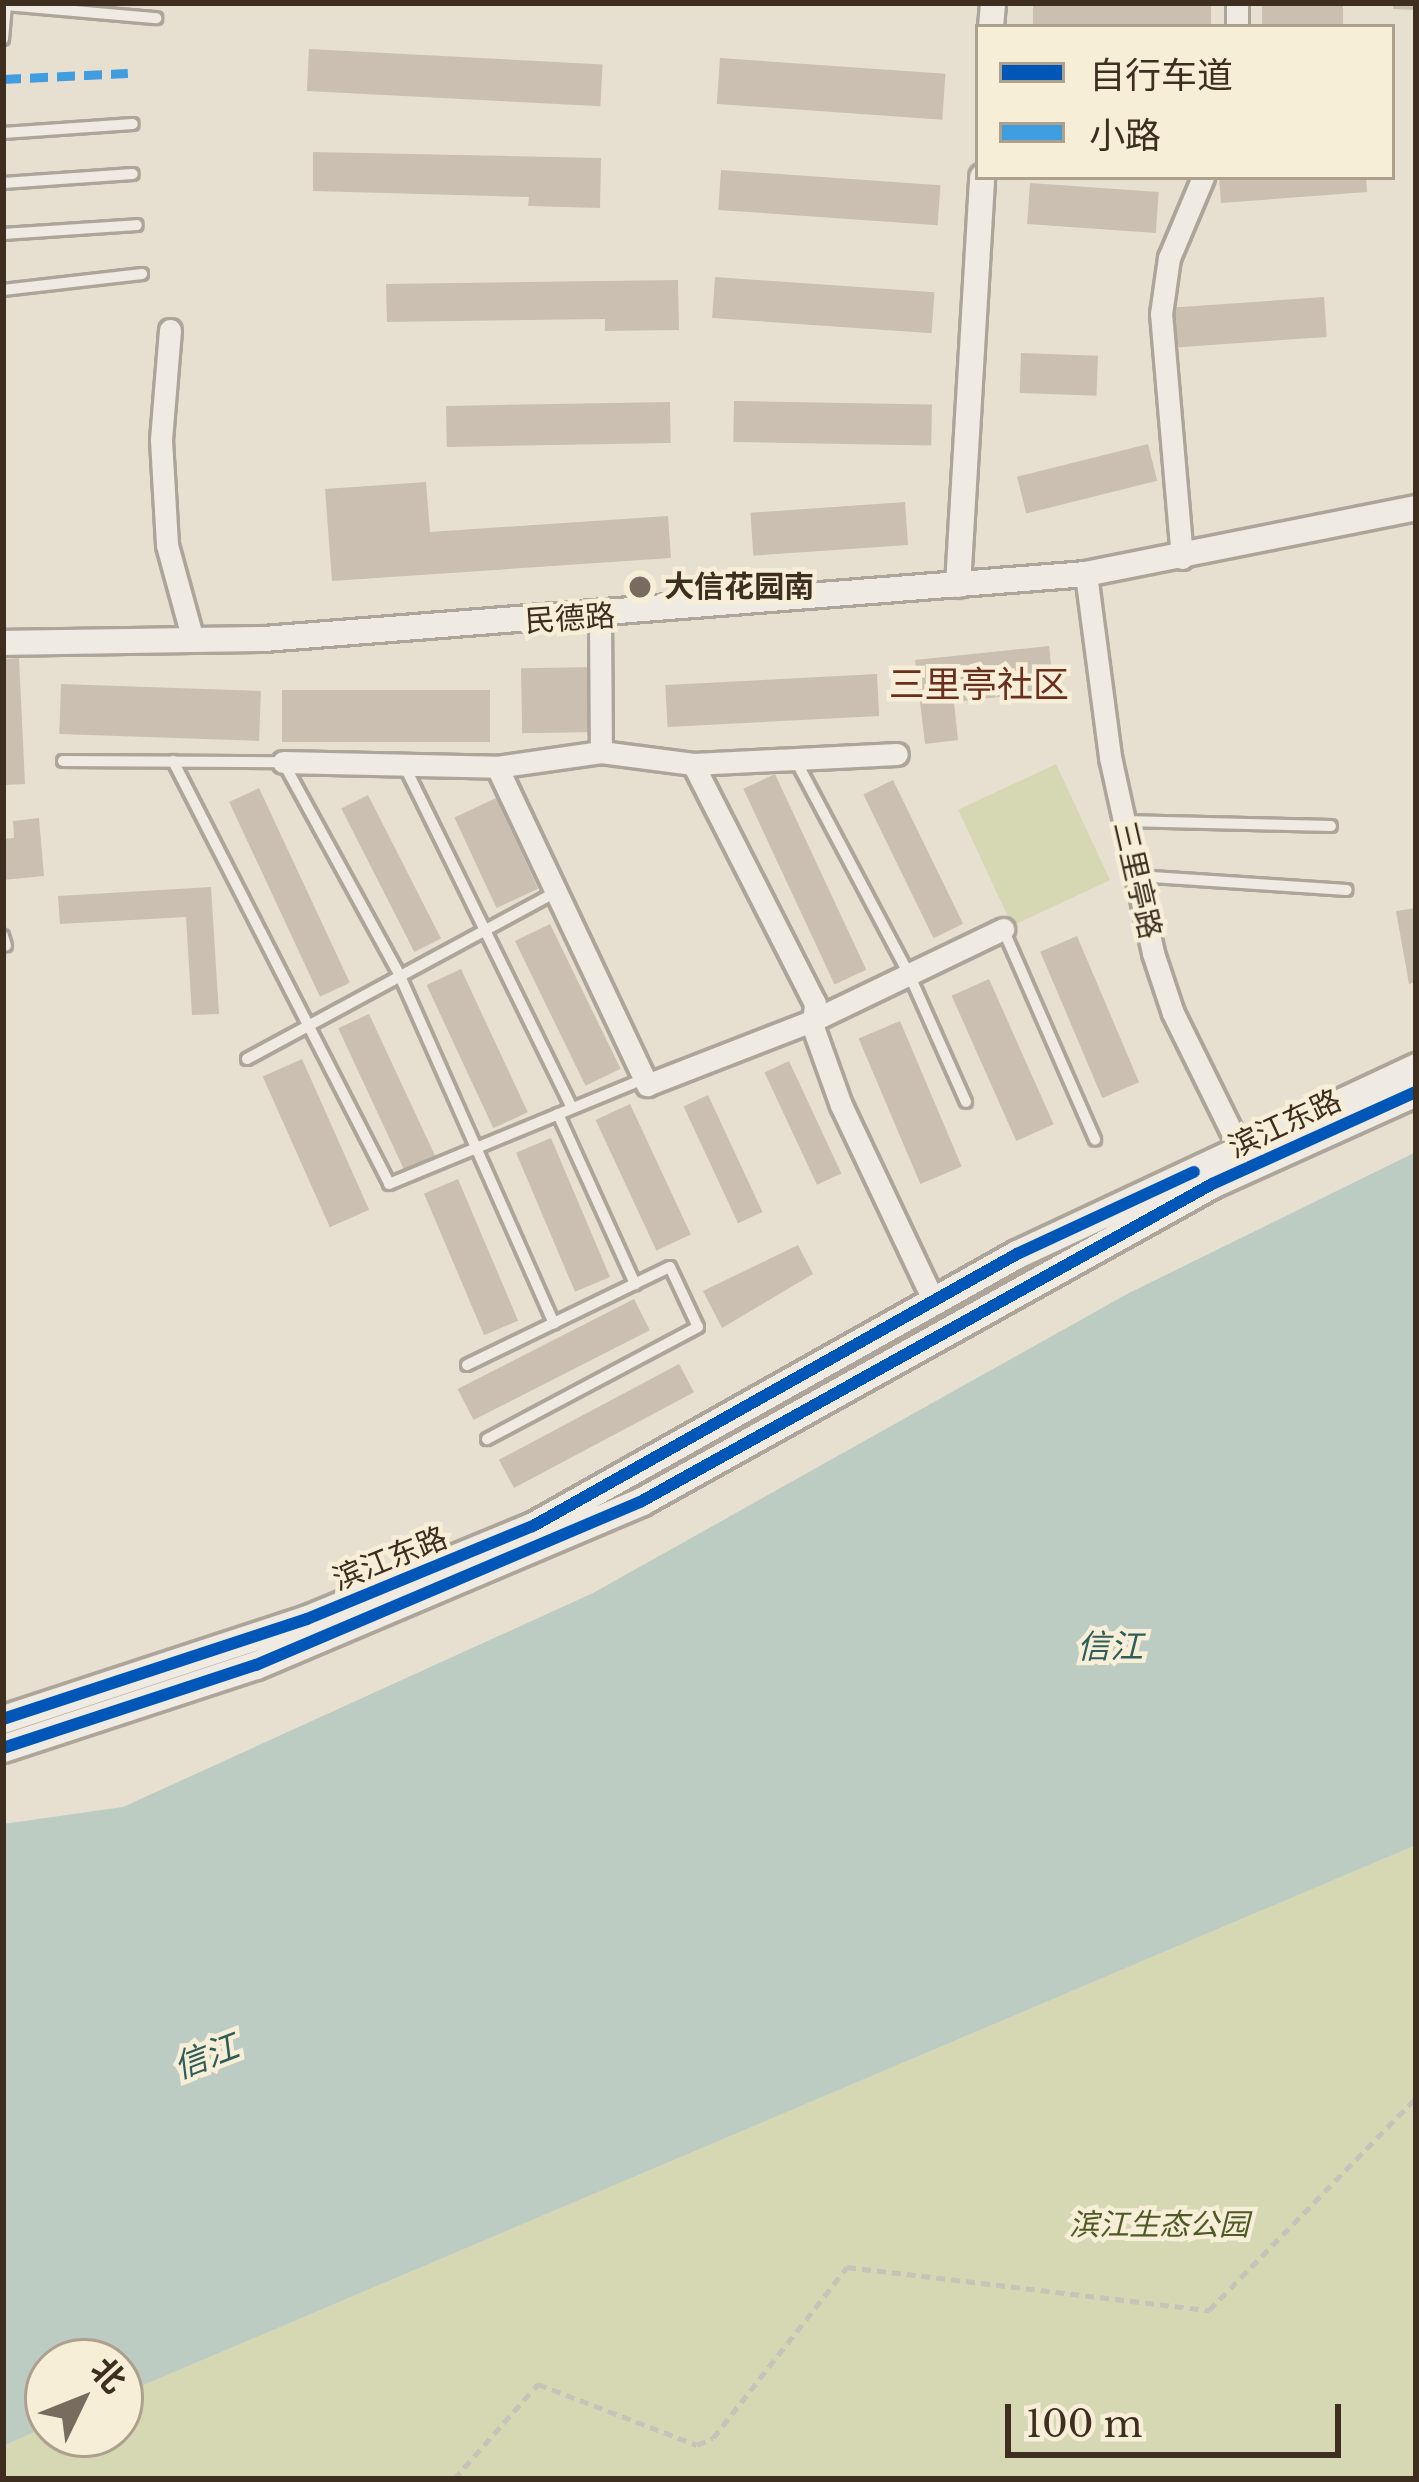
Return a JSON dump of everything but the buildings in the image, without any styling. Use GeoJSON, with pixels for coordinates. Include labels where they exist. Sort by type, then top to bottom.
{"type":"FeatureCollection","features":[{"type":"Feature","properties":{"kind":"main road","name":"滨江东路"},"geometry":{"type":"LineString","coordinates":[[3,1748],[256,1665],[642,1501],[1245,1158],[1416,1067]]}},
{"type":"Feature","properties":{"kind":"main road","name":"滨江东路"},"geometry":{"type":"LineString","coordinates":[[3,1719],[307,1619],[533,1526],[934,1302],[1245,1158],[1416,1092]]}},
{"type":"Feature","properties":{"kind":"street"},"geometry":{"type":"LineString","coordinates":[[958,585],[982,180]]}},
{"type":"Feature","properties":{"kind":"street"},"geometry":{"type":"LineString","coordinates":[[1182,558],[1161,314],[1169,258],[1202,180]]}},
{"type":"Feature","properties":{"kind":"street"},"geometry":{"type":"LineString","coordinates":[[170,330],[161,440],[166,545],[194,640]]}},
{"type":"Feature","properties":{"kind":"street","name":"民德路"},"geometry":{"type":"LineString","coordinates":[[3,643],[194,640],[600,617],[1086,574],[1416,508]]}},
{"type":"Feature","properties":{"kind":"street","name":"三里亭路"},"geometry":{"type":"LineString","coordinates":[[1086,574],[1124,821],[1173,1013],[1245,1158]]}},
{"type":"Feature","properties":{"kind":"street"},"geometry":{"type":"LineString","coordinates":[[600,617],[601,752]]}},
{"type":"Feature","properties":{"kind":"street"},"geometry":{"type":"LineString","coordinates":[[283,762],[497,767],[601,752],[693,764],[898,754]]}},
{"type":"Feature","properties":{"kind":"street"},"geometry":{"type":"LineString","coordinates":[[693,764],[815,1003],[814,1020],[841,1105],[934,1302]]}},
{"type":"Feature","properties":{"kind":"street"},"geometry":{"type":"LineString","coordinates":[[497,767],[647,1085],[814,1020],[1003,928]]}},
{"type":"Feature","properties":{"kind":"lane"},"geometry":{"type":"LineString","coordinates":[[3,38],[6,4],[156,18]]}},
{"type":"Feature","properties":{"kind":"lane"},"geometry":{"type":"LineString","coordinates":[[3,133],[133,124]]}},
{"type":"Feature","properties":{"kind":"lane"},"geometry":{"type":"LineString","coordinates":[[3,183],[133,174]]}},
{"type":"Feature","properties":{"kind":"lane"},"geometry":{"type":"LineString","coordinates":[[3,234],[137,225]]}},
{"type":"Feature","properties":{"kind":"lane"},"geometry":{"type":"LineString","coordinates":[[3,290],[142,274]]}},
{"type":"Feature","properties":{"kind":"lane"},"geometry":{"type":"LineString","coordinates":[[794,759],[909,974],[966,1102]]}},
{"type":"Feature","properties":{"kind":"lane"},"geometry":{"type":"LineString","coordinates":[[62,760],[283,762],[400,976],[554,1323]]}},
{"type":"Feature","properties":{"kind":"lane"},"geometry":{"type":"LineString","coordinates":[[172,761],[312,1026],[389,1184],[644,1079]]}},
{"type":"Feature","properties":{"kind":"lane"},"geometry":{"type":"LineString","coordinates":[[404,765],[572,1108]]}},
{"type":"Feature","properties":{"kind":"lane"},"geometry":{"type":"LineString","coordinates":[[1124,821],[1331,826]]}},
{"type":"Feature","properties":{"kind":"lane"},"geometry":{"type":"LineString","coordinates":[[1137,876],[1347,890]]}},
{"type":"Feature","properties":{"kind":"lane"},"geometry":{"type":"LineString","coordinates":[[248,1059],[556,892]]}},
{"type":"Feature","properties":{"kind":"lane"},"geometry":{"type":"LineString","coordinates":[[1003,928],[1095,1140]]}},
{"type":"Feature","properties":{"kind":"lane"},"geometry":{"type":"LineString","coordinates":[[557,1114],[635,1284]]}},
{"type":"Feature","properties":{"kind":"lane"},"geometry":{"type":"LineString","coordinates":[[467,1365],[670,1267],[698,1327],[487,1439]]}},
{"type":"Feature","properties":{"kind":"path"},"geometry":{"type":"LineString","coordinates":[[454,2479],[538,2384],[697,2445],[712,2438],[848,2266],[1209,2310],[1416,2098]]}},
{"type":"Feature","properties":{"kind":"green space"},"geometry":{"type":"Polygon","coordinates":[[[1056,764],[1110,880],[1012,926],[958,810],[1056,764]]]}},
{"type":"Feature","properties":{"kind":"green space","name":"滨江生态公园"},"geometry":{"type":"Polygon","coordinates":[[[1416,1845],[1416,2479],[3,2479],[3,2446],[24,2437],[24,2458],[144,2458],[144,2385],[1416,1845]]]}},
{"type":"Feature","properties":{"kind":"water","name":"信江"},"geometry":{"type":"Polygon","coordinates":[[[1416,1152],[1416,1845],[144,2385],[144,2338],[24,2338],[24,2437],[3,2446],[3,1824],[123,1807],[593,1593],[1127,1294],[1416,1152]]]}},
{"type":"Feature","properties":{"kind":"marked path"},"geometry":{"type":"LineString","coordinates":[[3,79],[128,73]]}},
{"type":"Feature","properties":{"kind":"cycle path"},"geometry":{"type":"LineString","coordinates":[[3,1748],[256,1665],[642,1501],[1212,1184],[1416,1092]]}},
{"type":"Feature","properties":{"kind":"cycle path"},"geometry":{"type":"LineString","coordinates":[[3,1719],[307,1619],[533,1526],[1017,1254],[1194,1172]]}},
{"type":"Feature","properties":{"kind":"place","name":"大信花园南"},"geometry":{"type":"Point","coordinates":[640,587]}},
{"type":"Feature","properties":{"kind":"district","name":"三里亭社区"},"geometry":{"type":"Point","coordinates":[979,685]}}]}
